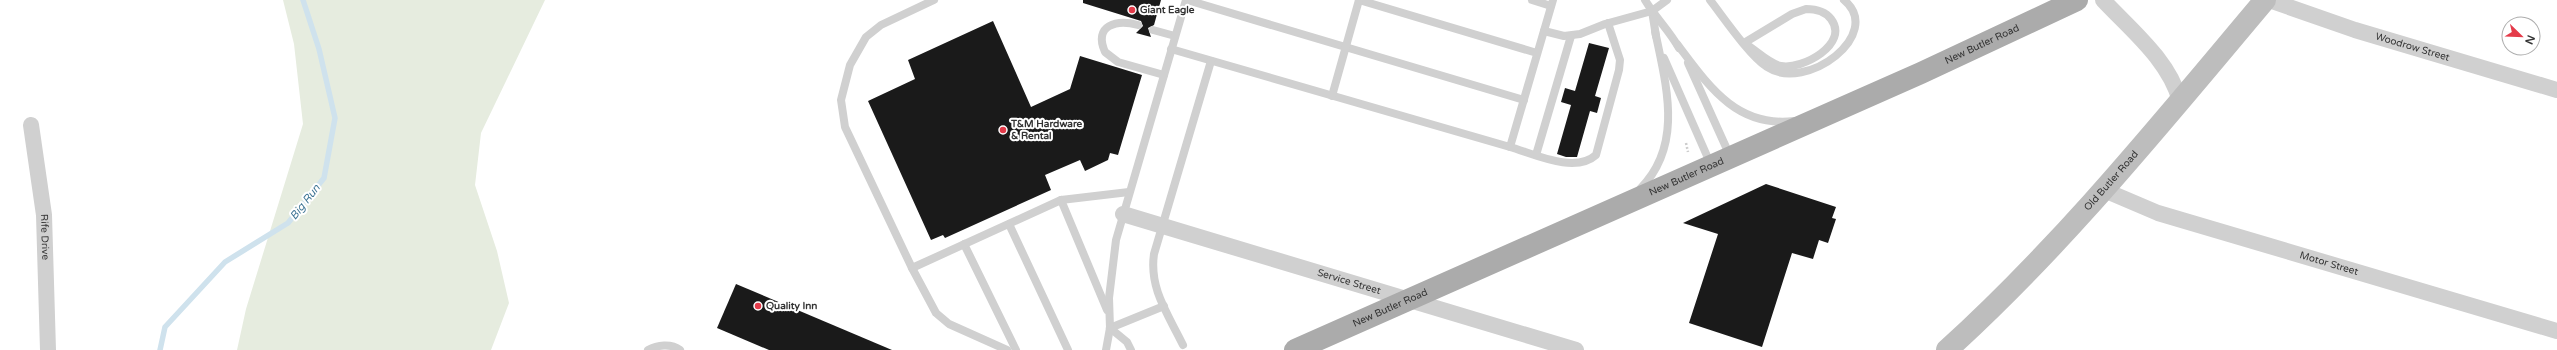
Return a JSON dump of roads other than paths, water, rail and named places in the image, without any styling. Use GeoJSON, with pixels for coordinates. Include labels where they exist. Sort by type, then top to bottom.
{"type":"FeatureCollection","features":[{"type":"Feature","properties":{"kind":"main road","name":"New Butler Road"},"geometry":{"type":"LineString","coordinates":[[1295,350],[1828,114],[2077,0]]}},
{"type":"Feature","properties":{"kind":"street"},"geometry":{"type":"LineString","coordinates":[[2103,0],[2165,67],[2175,84],[2180,101]]}},
{"type":"Feature","properties":{"kind":"street","name":"Old Butler Road"},"geometry":{"type":"LineString","coordinates":[[1947,350],[2050,248],[2104,190],[2265,0]]}},
{"type":"Feature","properties":{"kind":"street","name":"Woodrow Street"},"geometry":{"type":"LineString","coordinates":[[2269,0],[2355,30],[2557,90]]}},
{"type":"Feature","properties":{"kind":"street","name":"Rife Drive"},"geometry":{"type":"LineString","coordinates":[[31,125],[44,215],[48,350]]}},
{"type":"Feature","properties":{"kind":"street","name":"Motor Street"},"geometry":{"type":"LineString","coordinates":[[2104,190],[2158,213],[2557,331]]}},
{"type":"Feature","properties":{"kind":"street","name":"Service Street"},"geometry":{"type":"LineString","coordinates":[[1122,214],[1163,225],[1576,350]]}},
{"type":"Feature","properties":{"kind":"lane"},"geometry":{"type":"LineString","coordinates":[[934,0],[881,25],[866,37],[850,65],[841,100],[845,127],[912,268],[936,313],[949,324],[1007,350]]}},
{"type":"Feature","properties":{"kind":"lane"},"geometry":{"type":"LineString","coordinates":[[1106,350],[1110,328],[1108,311],[1112,262],[1122,214],[1187,0],[1524,100]]}},
{"type":"Feature","properties":{"kind":"lane"},"geometry":{"type":"LineString","coordinates":[[1332,96],[1359,0],[1538,53]]}},
{"type":"Feature","properties":{"kind":"lane"},"geometry":{"type":"LineString","coordinates":[[1510,147],[1552,3],[1532,0]]}},
{"type":"Feature","properties":{"kind":"lane"},"geometry":{"type":"LineString","coordinates":[[1645,0],[1705,81],[1740,112],[1773,122],[1805,120],[1828,114]]}},
{"type":"Feature","properties":{"kind":"lane"},"geometry":{"type":"LineString","coordinates":[[1544,31],[1571,36],[1608,23],[1652,11],[1667,0]]}},
{"type":"Feature","properties":{"kind":"lane"},"geometry":{"type":"LineString","coordinates":[[1710,0],[1766,67],[1777,72],[1793,75],[1806,72],[1843,51],[1849,43],[1854,25],[1853,13],[1844,0]]}},
{"type":"Feature","properties":{"kind":"lane"},"geometry":{"type":"LineString","coordinates":[[1806,9],[1823,12],[1835,25],[1836,33],[1826,49],[1789,67],[1779,66],[1771,62],[1744,42],[1792,14],[1806,9]]}},
{"type":"Feature","properties":{"kind":"lane"},"geometry":{"type":"LineString","coordinates":[[1615,208],[1636,193],[1649,181],[1658,167],[1666,145],[1669,120],[1667,88],[1652,11]]}},
{"type":"Feature","properties":{"kind":"lane"},"geometry":{"type":"LineString","coordinates":[[1138,25],[1120,22],[1105,29],[1102,36],[1105,52],[1118,62],[1164,75]]}},
{"type":"Feature","properties":{"kind":"lane"},"geometry":{"type":"LineString","coordinates":[[1171,49],[1536,155],[1582,163],[1596,156],[1619,70],[1620,60],[1608,23]]}},
{"type":"Feature","properties":{"kind":"lane"},"geometry":{"type":"LineString","coordinates":[[1153,30],[1175,36]]}},
{"type":"Feature","properties":{"kind":"lane"},"geometry":{"type":"LineString","coordinates":[[1655,31],[1662,54],[1711,166]]}},
{"type":"Feature","properties":{"kind":"lane"},"geometry":{"type":"LineString","coordinates":[[1536,155],[1571,36]]}},
{"type":"Feature","properties":{"kind":"lane"},"geometry":{"type":"LineString","coordinates":[[1677,44],[1730,157]]}},
{"type":"Feature","properties":{"kind":"lane"},"geometry":{"type":"LineString","coordinates":[[1182,345],[1153,284],[1152,270],[1163,225],[1212,61]]}},
{"type":"Feature","properties":{"kind":"lane"},"geometry":{"type":"LineString","coordinates":[[912,268],[1061,200],[1129,192]]}},
{"type":"Feature","properties":{"kind":"lane"},"geometry":{"type":"LineString","coordinates":[[1061,200],[1108,311]]}},
{"type":"Feature","properties":{"kind":"lane"},"geometry":{"type":"LineString","coordinates":[[1009,224],[1068,350]]}},
{"type":"Feature","properties":{"kind":"lane"},"geometry":{"type":"LineString","coordinates":[[964,244],[1016,350]]}},
{"type":"Feature","properties":{"kind":"lane"},"geometry":{"type":"LineString","coordinates":[[1110,328],[1164,306]]}},
{"type":"Feature","properties":{"kind":"lane"},"geometry":{"type":"LineString","coordinates":[[1110,328],[1127,342],[1131,350]]}},
{"type":"Feature","properties":{"kind":"lane"},"geometry":{"type":"LineString","coordinates":[[648,350],[656,346],[675,346],[680,350]]}},
{"type":"Feature","properties":{"kind":"waterway","name":"Big Run"},"geometry":{"type":"LineString","coordinates":[[160,350],[165,327],[225,262],[288,223],[324,178],[335,118],[319,49],[303,0]]}},
{"type":"Feature","properties":{"kind":"place","name":"Giant Eagle"},"geometry":{"type":"Point","coordinates":[1132,10]}},
{"type":"Feature","properties":{"kind":"place","name":"T&M Hardware & Rental"},"geometry":{"type":"Point","coordinates":[1003,130]}},
{"type":"Feature","properties":{"kind":"place","name":"Quality Inn"},"geometry":{"type":"Point","coordinates":[758,306]}}]}
